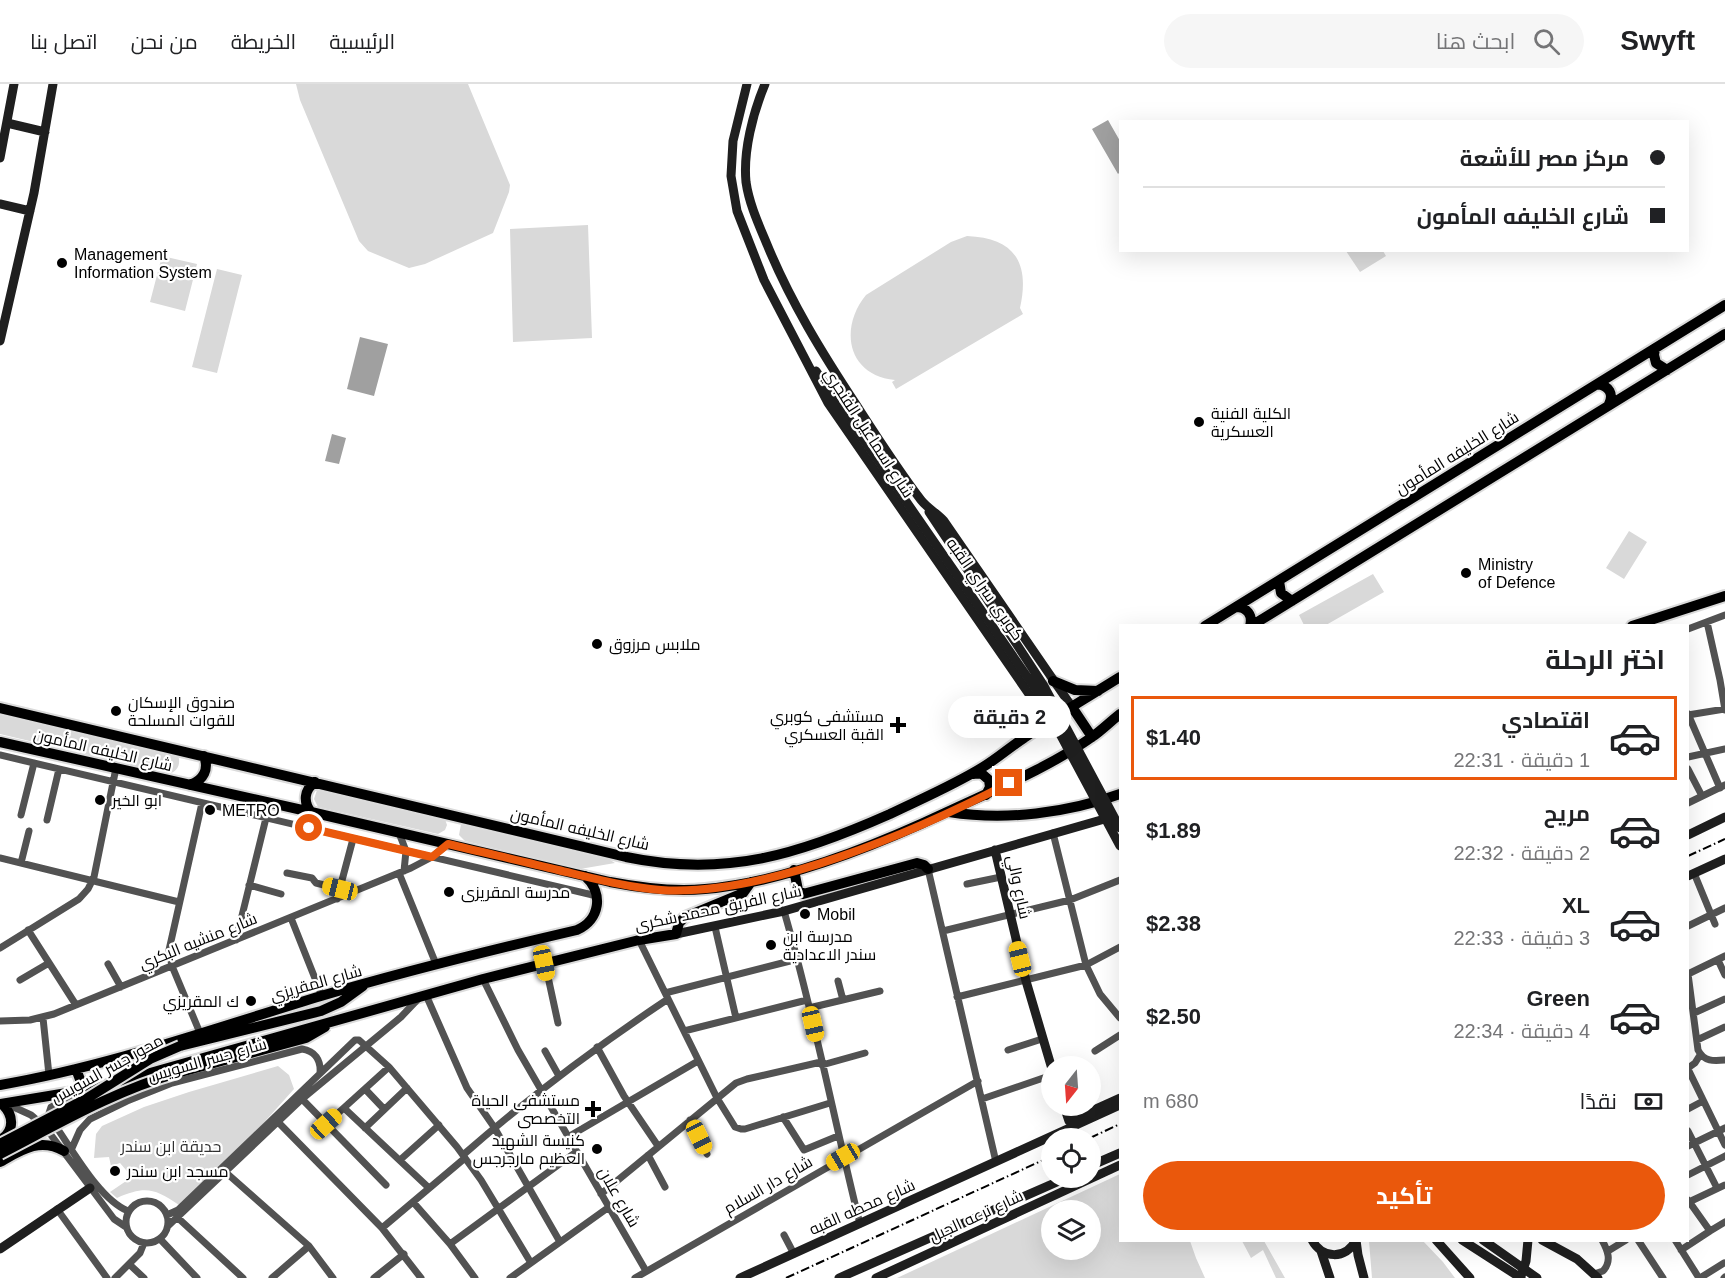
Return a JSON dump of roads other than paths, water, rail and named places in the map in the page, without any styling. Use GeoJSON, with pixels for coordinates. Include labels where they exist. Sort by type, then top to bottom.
{"type":"FeatureCollection","features":[{"type":"Feature","properties":{"kind":"main road"},"geometry":{"type":"LineString","coordinates":[[0,158],[14,84]]}},
{"type":"Feature","properties":{"kind":"main road"},"geometry":{"type":"LineString","coordinates":[[0,341],[4,308],[30,211],[53,84]]}},
{"type":"Feature","properties":{"kind":"main road","name":"شارع اسماعيل الفنجري"},"geometry":{"type":"LineString","coordinates":[[747,84],[739,109],[730,168],[733,194],[740,219],[764,280],[828,403],[1031,697],[1035,711],[1033,725],[1025,737]]}},
{"type":"Feature","properties":{"kind":"main road","name":"شارع اسماعيل الفنجري"},"geometry":{"type":"LineString","coordinates":[[765,84],[757,108],[746,160],[747,184],[752,207],[779,274],[801,318],[871,428],[923,502],[944,521],[1072,707]]}},
{"type":"Feature","properties":{"kind":"main road"},"geometry":{"type":"LineString","coordinates":[[7,123],[45,132]]}},
{"type":"Feature","properties":{"kind":"main road"},"geometry":{"type":"LineString","coordinates":[[0,204],[30,211]]}},
{"type":"Feature","properties":{"kind":"main road","name":"شارع الخليفه المأمون"},"geometry":{"type":"LineString","coordinates":[[1208,624],[1725,305]]}},
{"type":"Feature","properties":{"kind":"main road"},"geometry":{"type":"LineString","coordinates":[[1254,624],[1725,334]]}},
{"type":"Feature","properties":{"kind":"main road"},"geometry":{"type":"LineString","coordinates":[[1655,349],[1656,363],[1666,370]]}},
{"type":"Feature","properties":{"kind":"main road","name":"كوبري سراي القبه"},"geometry":{"type":"LineString","coordinates":[[806,360],[1037,691],[1119,842]]}},
{"type":"Feature","properties":{"kind":"main road"},"geometry":{"type":"LineString","coordinates":[[1598,384],[1609,390],[1611,399],[1609,404]]}},
{"type":"Feature","properties":{"kind":"main road","name":"كوبري سراي القبه"},"geometry":{"type":"LineString","coordinates":[[923,502],[1049,694],[1119,826]]}},
{"type":"Feature","properties":{"kind":"main road"},"geometry":{"type":"LineString","coordinates":[[940,566],[947,557],[958,555]]}},
{"type":"Feature","properties":{"kind":"main road"},"geometry":{"type":"LineString","coordinates":[[1279,581],[1281,593],[1292,601]]}},
{"type":"Feature","properties":{"kind":"main road"},"geometry":{"type":"LineString","coordinates":[[1638,624],[1725,596]]}},
{"type":"Feature","properties":{"kind":"main road"},"geometry":{"type":"LineString","coordinates":[[1236,607],[1242,607],[1249,612],[1251,624]]}},
{"type":"Feature","properties":{"kind":"main road"},"geometry":{"type":"LineString","coordinates":[[1022,682],[1036,680],[1043,667]]}},
{"type":"Feature","properties":{"kind":"main road","name":"شارع الخليفه المأمون"},"geometry":{"type":"LineString","coordinates":[[0,708],[633,858],[696,865],[753,861],[808,848],[902,808],[970,775],[1119,678]]}},
{"type":"Feature","properties":{"kind":"main road"},"geometry":{"type":"LineString","coordinates":[[1053,681],[1075,690],[1099,691]]}},
{"type":"Feature","properties":{"kind":"main road"},"geometry":{"type":"LineString","coordinates":[[1072,707],[1092,737]]}},
{"type":"Feature","properties":{"kind":"main road","name":"شارع الخليفه المأمون"},"geometry":{"type":"LineString","coordinates":[[0,742],[623,885],[669,890],[706,889],[751,882],[863,848],[985,795],[1092,737],[1119,715]]}},
{"type":"Feature","properties":{"kind":"main road"},"geometry":{"type":"LineString","coordinates":[[190,784],[199,781],[205,774],[207,765],[204,756]]}},
{"type":"Feature","properties":{"kind":"main road"},"geometry":{"type":"LineString","coordinates":[[970,775],[981,773],[987,777],[990,787],[985,795]]}},
{"type":"Feature","properties":{"kind":"main road"},"geometry":{"type":"LineString","coordinates":[[311,812],[306,805],[305,796],[308,788],[315,783]]}},
{"type":"Feature","properties":{"kind":"main road"},"geometry":{"type":"LineString","coordinates":[[948,812],[991,815],[1052,812],[1102,801],[1119,794]]}},
{"type":"Feature","properties":{"kind":"main road"},"geometry":{"type":"LineString","coordinates":[[1689,835],[1725,817]]}},
{"type":"Feature","properties":{"kind":"main road","name":"شارع الفريق محمد شكرى"},"geometry":{"type":"LineString","coordinates":[[332,1022],[544,963],[639,940],[715,927],[784,911],[1108,818]]}},
{"type":"Feature","properties":{"kind":"main road","name":"شارع والي"},"geometry":{"type":"LineString","coordinates":[[995,850],[1009,915],[1048,1056]]}},
{"type":"Feature","properties":{"kind":"main road"},"geometry":{"type":"LineString","coordinates":[[1691,875],[1725,859]]}},
{"type":"Feature","properties":{"kind":"main road"},"geometry":{"type":"LineString","coordinates":[[794,870],[798,890],[803,894],[917,863],[928,869]]}},
{"type":"Feature","properties":{"kind":"main road"},"geometry":{"type":"LineString","coordinates":[[584,876],[593,885],[597,896]]}},
{"type":"Feature","properties":{"kind":"main road"},"geometry":{"type":"LineString","coordinates":[[676,934],[679,923],[685,917],[743,893],[751,882]]}},
{"type":"Feature","properties":{"kind":"main road","name":"شارع المقريزي"},"geometry":{"type":"LineString","coordinates":[[0,1085],[76,1069],[436,964],[582,927],[595,914],[597,896]]}},
{"type":"Feature","properties":{"kind":"main road","name":"محور جسر السويس"},"geometry":{"type":"LineString","coordinates":[[2,1140],[86,1099],[142,1063],[180,1046],[321,1011],[341,1002],[366,984]]}},
{"type":"Feature","properties":{"kind":"main road"},"geometry":{"type":"LineString","coordinates":[[2,1104],[84,1090],[332,1022]]}},
{"type":"Feature","properties":{"kind":"main road","name":"محور جسر السويس"},"geometry":{"type":"LineString","coordinates":[[0,1154],[111,1097],[140,1085],[306,1038],[332,1022]]}},
{"type":"Feature","properties":{"kind":"main road"},"geometry":{"type":"LineString","coordinates":[[76,1069],[84,1090]]}},
{"type":"Feature","properties":{"kind":"main road"},"geometry":{"type":"LineString","coordinates":[[1101,1107],[1119,1098]]}},
{"type":"Feature","properties":{"kind":"main road"},"geometry":{"type":"LineString","coordinates":[[2,1104],[8,1110],[11,1119],[11,1127],[2,1140]]}},
{"type":"Feature","properties":{"kind":"main road","name":"شارع محطه القبه"},"geometry":{"type":"LineString","coordinates":[[740,1278],[1119,1106]]}},
{"type":"Feature","properties":{"kind":"main road"},"geometry":{"type":"LineString","coordinates":[[1067,1116],[1069,1121],[1080,1116]]}},
{"type":"Feature","properties":{"kind":"main road"},"geometry":{"type":"LineString","coordinates":[[2,1140],[15,1133],[22,1137],[23,1149]]}},
{"type":"Feature","properties":{"kind":"main road"},"geometry":{"type":"LineString","coordinates":[[0,1161],[23,1149],[42,1144],[68,1150]]}},
{"type":"Feature","properties":{"kind":"main road"},"geometry":{"type":"LineString","coordinates":[[1101,1162],[1117,1155],[1119,1166]]}},
{"type":"Feature","properties":{"kind":"main road","name":"شارع ترعه الجبل"},"geometry":{"type":"LineString","coordinates":[[878,1277],[1119,1166]]}},
{"type":"Feature","properties":{"kind":"main road"},"geometry":{"type":"LineString","coordinates":[[0,1249],[90,1188]]}},
{"type":"Feature","properties":{"kind":"main road","name":"شارع ترعه الجبل"},"geometry":{"type":"LineString","coordinates":[[838,1278],[1042,1188]]}},
{"type":"Feature","properties":{"kind":"main road"},"geometry":{"type":"LineString","coordinates":[[1314,1242],[1321,1251],[1330,1278]]}},
{"type":"Feature","properties":{"kind":"main road"},"geometry":{"type":"LineString","coordinates":[[1321,1251],[1330,1255],[1339,1255],[1348,1251],[1355,1242]]}},
{"type":"Feature","properties":{"kind":"main road"},"geometry":{"type":"LineString","coordinates":[[1356,1242],[1364,1278]]}},
{"type":"Feature","properties":{"kind":"main road"},"geometry":{"type":"LineString","coordinates":[[1438,1242],[1469,1277]]}},
{"type":"Feature","properties":{"kind":"main road"},"geometry":{"type":"LineString","coordinates":[[1465,1242],[1520,1278],[1526,1261],[1528,1242]]}},
{"type":"Feature","properties":{"kind":"main road"},"geometry":{"type":"LineString","coordinates":[[1486,1242],[1537,1278]]}},
{"type":"Feature","properties":{"kind":"main road"},"geometry":{"type":"LineString","coordinates":[[1546,1242],[1577,1259],[1596,1276]]}},
{"type":"Feature","properties":{"kind":"main road"},"geometry":{"type":"LineString","coordinates":[[874,1262],[878,1277]]}},
{"type":"Feature","properties":{"kind":"street"},"geometry":{"type":"LineString","coordinates":[[1689,628],[1725,615]]}},
{"type":"Feature","properties":{"kind":"street"},"geometry":{"type":"LineString","coordinates":[[1689,715],[1725,710],[1707,622]]}},
{"type":"Feature","properties":{"kind":"street"},"geometry":{"type":"LineString","coordinates":[[1689,718],[1703,753],[1723,786],[1689,802]]}},
{"type":"Feature","properties":{"kind":"street"},"geometry":{"type":"LineString","coordinates":[[1689,758],[1725,749]]}},
{"type":"Feature","properties":{"kind":"street"},"geometry":{"type":"LineString","coordinates":[[0,755],[597,896]]}},
{"type":"Feature","properties":{"kind":"street"},"geometry":{"type":"LineString","coordinates":[[21,814],[34,763]]}},
{"type":"Feature","properties":{"kind":"street"},"geometry":{"type":"LineString","coordinates":[[0,948],[79,899],[93,881],[116,768]]}},
{"type":"Feature","properties":{"kind":"street"},"geometry":{"type":"LineString","coordinates":[[47,820],[59,769]]}},
{"type":"Feature","properties":{"kind":"street"},"geometry":{"type":"LineString","coordinates":[[1689,771],[1702,796]]}},
{"type":"Feature","properties":{"kind":"street"},"geometry":{"type":"LineString","coordinates":[[200,1033],[172,966],[170,945],[202,803]]}},
{"type":"Feature","properties":{"kind":"street"},"geometry":{"type":"LineString","coordinates":[[1119,814],[1108,818],[1119,842]]}},
{"type":"Feature","properties":{"kind":"street"},"geometry":{"type":"LineString","coordinates":[[236,940],[266,818]]}},
{"type":"Feature","properties":{"kind":"street"},"geometry":{"type":"LineString","coordinates":[[21,863],[29,831]]}},
{"type":"Feature","properties":{"kind":"street"},"geometry":{"type":"LineString","coordinates":[[399,832],[406,851],[402,872],[436,964]]}},
{"type":"Feature","properties":{"kind":"street"},"geometry":{"type":"LineString","coordinates":[[1053,833],[1086,965],[1100,994],[1119,1017]]}},
{"type":"Feature","properties":{"kind":"street"},"geometry":{"type":"LineString","coordinates":[[337,898],[352,838]]}},
{"type":"Feature","properties":{"kind":"street","name":"شارع منشيه البكري"},"geometry":{"type":"LineString","coordinates":[[0,1021],[43,1018],[76,1005],[402,872],[432,857],[448,844]]}},
{"type":"Feature","properties":{"kind":"street"},"geometry":{"type":"LineString","coordinates":[[0,858],[179,903]]}},
{"type":"Feature","properties":{"kind":"street"},"geometry":{"type":"LineString","coordinates":[[928,869],[996,1162]]}},
{"type":"Feature","properties":{"kind":"street"},"geometry":{"type":"LineString","coordinates":[[287,873],[312,878],[315,882],[340,889]]}},
{"type":"Feature","properties":{"kind":"street"},"geometry":{"type":"LineString","coordinates":[[1691,875],[1715,924]]}},
{"type":"Feature","properties":{"kind":"street"},"geometry":{"type":"LineString","coordinates":[[967,884],[1001,877]]}},
{"type":"Feature","properties":{"kind":"street"},"geometry":{"type":"LineString","coordinates":[[943,931],[1070,900],[1119,880]]}},
{"type":"Feature","properties":{"kind":"street"},"geometry":{"type":"LineString","coordinates":[[249,885],[281,894]]}},
{"type":"Feature","properties":{"kind":"street"},"geometry":{"type":"LineString","coordinates":[[1689,925],[1725,908]]}},
{"type":"Feature","properties":{"kind":"street"},"geometry":{"type":"LineString","coordinates":[[784,911],[798,959],[860,1224]]}},
{"type":"Feature","properties":{"kind":"street"},"geometry":{"type":"LineString","coordinates":[[291,918],[322,996]]}},
{"type":"Feature","properties":{"kind":"street"},"geometry":{"type":"LineString","coordinates":[[715,927],[736,1018]]}},
{"type":"Feature","properties":{"kind":"street"},"geometry":{"type":"LineString","coordinates":[[28,930],[76,1005]]}},
{"type":"Feature","properties":{"kind":"street"},"geometry":{"type":"LineString","coordinates":[[639,940],[717,1098],[735,1126],[741,1129],[830,1103]]}},
{"type":"Feature","properties":{"kind":"street"},"geometry":{"type":"LineString","coordinates":[[957,997],[1086,965],[1119,948]]}},
{"type":"Feature","properties":{"kind":"street"},"geometry":{"type":"LineString","coordinates":[[1689,974],[1721,958],[1725,975]]}},
{"type":"Feature","properties":{"kind":"street"},"geometry":{"type":"LineString","coordinates":[[382,1228],[464,1157],[494,1127],[667,996],[798,959]]}},
{"type":"Feature","properties":{"kind":"street"},"geometry":{"type":"LineString","coordinates":[[20,980],[49,963]]}},
{"type":"Feature","properties":{"kind":"street"},"geometry":{"type":"LineString","coordinates":[[544,963],[558,1023]]}},
{"type":"Feature","properties":{"kind":"street"},"geometry":{"type":"LineString","coordinates":[[108,964],[121,987]]}},
{"type":"Feature","properties":{"kind":"street","name":"شارع علان"},"geometry":{"type":"LineString","coordinates":[[483,979],[499,1016],[646,1271]]}},
{"type":"Feature","properties":{"kind":"street"},"geometry":{"type":"LineString","coordinates":[[838,981],[843,1000]]}},
{"type":"Feature","properties":{"kind":"street"},"geometry":{"type":"LineString","coordinates":[[684,1031],[736,1018],[808,1004],[843,1000],[880,991]]}},
{"type":"Feature","properties":{"kind":"street"},"geometry":{"type":"LineString","coordinates":[[167,1215],[178,1210],[423,996],[467,1088],[494,1127],[560,1242]]}},
{"type":"Feature","properties":{"kind":"street"},"geometry":{"type":"LineString","coordinates":[[1694,1013],[1725,999]]}},
{"type":"Feature","properties":{"kind":"street"},"geometry":{"type":"LineString","coordinates":[[1689,1068],[1695,1064],[1700,1055],[1694,1013],[1690,1003]]}},
{"type":"Feature","properties":{"kind":"street"},"geometry":{"type":"LineString","coordinates":[[43,1018],[49,1075]]}},
{"type":"Feature","properties":{"kind":"street"},"geometry":{"type":"LineString","coordinates":[[1697,1040],[1725,1028]]}},
{"type":"Feature","properties":{"kind":"street"},"geometry":{"type":"LineString","coordinates":[[1095,1051],[1119,1036]]}},
{"type":"Feature","properties":{"kind":"street"},"geometry":{"type":"LineString","coordinates":[[1008,1050],[1042,1039]]}},
{"type":"Feature","properties":{"kind":"street"},"geometry":{"type":"LineString","coordinates":[[49,1113],[90,1188],[114,1219],[126,1227],[135,1239],[144,1243],[160,1239],[168,1226],[320,1073],[355,1040],[362,1040],[389,1067],[464,1157],[531,1263]]}},
{"type":"Feature","properties":{"kind":"street"},"geometry":{"type":"LineString","coordinates":[[597,1047],[628,1102],[658,1146]]}},
{"type":"Feature","properties":{"kind":"street","name":"شارع جسر السويس"},"geometry":{"type":"LineString","coordinates":[[68,1150],[80,1130],[96,1115],[172,1083],[302,1049],[317,1058],[320,1073]]}},
{"type":"Feature","properties":{"kind":"street"},"geometry":{"type":"LineString","coordinates":[[545,1051],[559,1076]]}},
{"type":"Feature","properties":{"kind":"street"},"geometry":{"type":"LineString","coordinates":[[601,1194],[736,1083],[864,1053]]}},
{"type":"Feature","properties":{"kind":"street"},"geometry":{"type":"LineString","coordinates":[[1700,1055],[1710,1061],[1725,1060]]}},
{"type":"Feature","properties":{"kind":"street"},"geometry":{"type":"LineString","coordinates":[[568,1137],[698,1061]]}},
{"type":"Feature","properties":{"kind":"street"},"geometry":{"type":"LineString","coordinates":[[326,1124],[389,1067]]}},
{"type":"Feature","properties":{"kind":"street"},"geometry":{"type":"LineString","coordinates":[[1689,1071],[1703,1101],[1721,1129],[1725,1145]]}},
{"type":"Feature","properties":{"kind":"street"},"geometry":{"type":"LineString","coordinates":[[982,1099],[1041,1079]]}},
{"type":"Feature","properties":{"kind":"street","name":"شارع دار السلام"},"geometry":{"type":"LineString","coordinates":[[634,1278],[978,1081]]}},
{"type":"Feature","properties":{"kind":"street"},"geometry":{"type":"LineString","coordinates":[[365,1128],[406,1088]]}},
{"type":"Feature","properties":{"kind":"street"},"geometry":{"type":"LineString","coordinates":[[365,1089],[384,1109]]}},
{"type":"Feature","properties":{"kind":"street"},"geometry":{"type":"LineString","coordinates":[[39,1121],[42,1114],[49,1113],[54,1106],[84,1090]]}},
{"type":"Feature","properties":{"kind":"street"},"geometry":{"type":"LineString","coordinates":[[303,1099],[386,1185]]}},
{"type":"Feature","properties":{"kind":"street"},"geometry":{"type":"LineString","coordinates":[[1689,1108],[1703,1101]]}},
{"type":"Feature","properties":{"kind":"street"},"geometry":{"type":"LineString","coordinates":[[2,1104],[23,1111],[39,1121],[68,1150],[106,1197],[128,1212]]}},
{"type":"Feature","properties":{"kind":"street"},"geometry":{"type":"LineString","coordinates":[[344,1108],[429,1188]]}},
{"type":"Feature","properties":{"kind":"street"},"geometry":{"type":"LineString","coordinates":[[783,1117],[804,1150],[838,1136]]}},
{"type":"Feature","properties":{"kind":"street"},"geometry":{"type":"LineString","coordinates":[[690,1120],[707,1154]]}},
{"type":"Feature","properties":{"kind":"street"},"geometry":{"type":"LineString","coordinates":[[278,1122],[382,1228],[421,1278]]}},
{"type":"Feature","properties":{"kind":"street"},"geometry":{"type":"LineString","coordinates":[[400,1160],[438,1125]]}},
{"type":"Feature","properties":{"kind":"street"},"geometry":{"type":"LineString","coordinates":[[1717,1188],[1691,1145],[1721,1129]]}},
{"type":"Feature","properties":{"kind":"street"},"geometry":{"type":"LineString","coordinates":[[450,1244],[576,1152]]}},
{"type":"Feature","properties":{"kind":"street"},"geometry":{"type":"LineString","coordinates":[[648,1155],[665,1186]]}},
{"type":"Feature","properties":{"kind":"street"},"geometry":{"type":"LineString","coordinates":[[1689,1173],[1725,1156]]}},
{"type":"Feature","properties":{"kind":"street"},"geometry":{"type":"LineString","coordinates":[[223,1169],[309,1246],[333,1278]]}},
{"type":"Feature","properties":{"kind":"street"},"geometry":{"type":"LineString","coordinates":[[1689,1201],[1725,1185]]}},
{"type":"Feature","properties":{"kind":"street"},"geometry":{"type":"LineString","coordinates":[[126,1227],[125,1219],[128,1212],[140,1201],[151,1201],[161,1206],[167,1215],[168,1226]]}},
{"type":"Feature","properties":{"kind":"street"},"geometry":{"type":"LineString","coordinates":[[412,1202],[450,1244],[475,1278]]}},
{"type":"Feature","properties":{"kind":"street"},"geometry":{"type":"LineString","coordinates":[[1689,1202],[1710,1231]]}},
{"type":"Feature","properties":{"kind":"street"},"geometry":{"type":"LineString","coordinates":[[510,1278],[609,1207]]}},
{"type":"Feature","properties":{"kind":"street"},"geometry":{"type":"LineString","coordinates":[[57,1209],[107,1278]]}},
{"type":"Feature","properties":{"kind":"street"},"geometry":{"type":"LineString","coordinates":[[178,1218],[243,1278]]}},
{"type":"Feature","properties":{"kind":"street"},"geometry":{"type":"LineString","coordinates":[[1681,1250],[1725,1222]]}},
{"type":"Feature","properties":{"kind":"street"},"geometry":{"type":"LineString","coordinates":[[784,1236],[794,1254]]}},
{"type":"Feature","properties":{"kind":"street"},"geometry":{"type":"LineString","coordinates":[[160,1239],[197,1278]]}},
{"type":"Feature","properties":{"kind":"street"},"geometry":{"type":"LineString","coordinates":[[1596,1276],[1605,1269],[1609,1259],[1603,1242]]}},
{"type":"Feature","properties":{"kind":"street"},"geometry":{"type":"LineString","coordinates":[[1608,1251],[1623,1242]]}},
{"type":"Feature","properties":{"kind":"street"},"geometry":{"type":"LineString","coordinates":[[1639,1242],[1663,1278]]}},
{"type":"Feature","properties":{"kind":"street"},"geometry":{"type":"LineString","coordinates":[[1676,1242],[1700,1278],[1724,1263]]}},
{"type":"Feature","properties":{"kind":"street"},"geometry":{"type":"LineString","coordinates":[[115,1278],[140,1253],[144,1243]]}},
{"type":"Feature","properties":{"kind":"street"},"geometry":{"type":"LineString","coordinates":[[272,1278],[309,1246]]}},
{"type":"Feature","properties":{"kind":"street"},"geometry":{"type":"LineString","coordinates":[[374,1278],[404,1254]]}},
{"type":"Feature","properties":{"kind":"street"},"geometry":{"type":"LineString","coordinates":[[129,1264],[144,1278]]}},
{"type":"Feature","properties":{"kind":"railway"},"geometry":{"type":"LineString","coordinates":[[1689,856],[1725,839]]}},
{"type":"Feature","properties":{"kind":"railway"},"geometry":{"type":"LineString","coordinates":[[1101,1133],[1119,1124]]}},
{"type":"Feature","properties":{"kind":"railway"},"geometry":{"type":"LineString","coordinates":[[786,1278],[1041,1161]]}},
{"type":"Feature","properties":{"kind":"place","name":"Management Information System"},"geometry":{"type":"Point","coordinates":[62,263]}},
{"type":"Feature","properties":{"kind":"place","name":"الكلية الفنية العسكرية"},"geometry":{"type":"Point","coordinates":[1199,422]}},
{"type":"Feature","properties":{"kind":"place","name":"Ministry of Defence"},"geometry":{"type":"Point","coordinates":[1466,573]}},
{"type":"Feature","properties":{"kind":"place","name":"ملابس مرزوق"},"geometry":{"type":"Point","coordinates":[597,644]}},
{"type":"Feature","properties":{"kind":"place","name":"صندوق الإسكان للقوات المسلحة"},"geometry":{"type":"Point","coordinates":[116,711]}},
{"type":"Feature","properties":{"kind":"place","name":"مستشفى كوبري القبة العسكري"},"geometry":{"type":"Point","coordinates":[898,725]}},
{"type":"Feature","properties":{"kind":"place","name":"ابو الخير"},"geometry":{"type":"Point","coordinates":[100,800]}},
{"type":"Feature","properties":{"kind":"place","name":"METRO"},"geometry":{"type":"Point","coordinates":[210,810]}},
{"type":"Feature","properties":{"kind":"place","name":"مدرسة المقريزى"},"geometry":{"type":"Point","coordinates":[449,892]}},
{"type":"Feature","properties":{"kind":"place","name":"Mobil"},"geometry":{"type":"Point","coordinates":[805,914]}},
{"type":"Feature","properties":{"kind":"place","name":"مدرسة ابن سندر الاعدادية"},"geometry":{"type":"Point","coordinates":[771,945]}},
{"type":"Feature","properties":{"kind":"place","name":"ك المقريزي"},"geometry":{"type":"Point","coordinates":[251,1001]}},
{"type":"Feature","properties":{"kind":"place","name":"مستشفى الحياة التخصصى"},"geometry":{"type":"Point","coordinates":[593,1109]}},
{"type":"Feature","properties":{"kind":"place","name":"كنيسة الشهيد العظيم مارجرجس"},"geometry":{"type":"Point","coordinates":[597,1149]}},
{"type":"Feature","properties":{"kind":"place","name":"مسجد ابن سندر"},"geometry":{"type":"Point","coordinates":[115,1171]}},
{"type":"Feature","properties":{"kind":"park label","name":"حديقة ابن سندر"},"geometry":{"type":"Point","coordinates":[171,1146]}}]}
